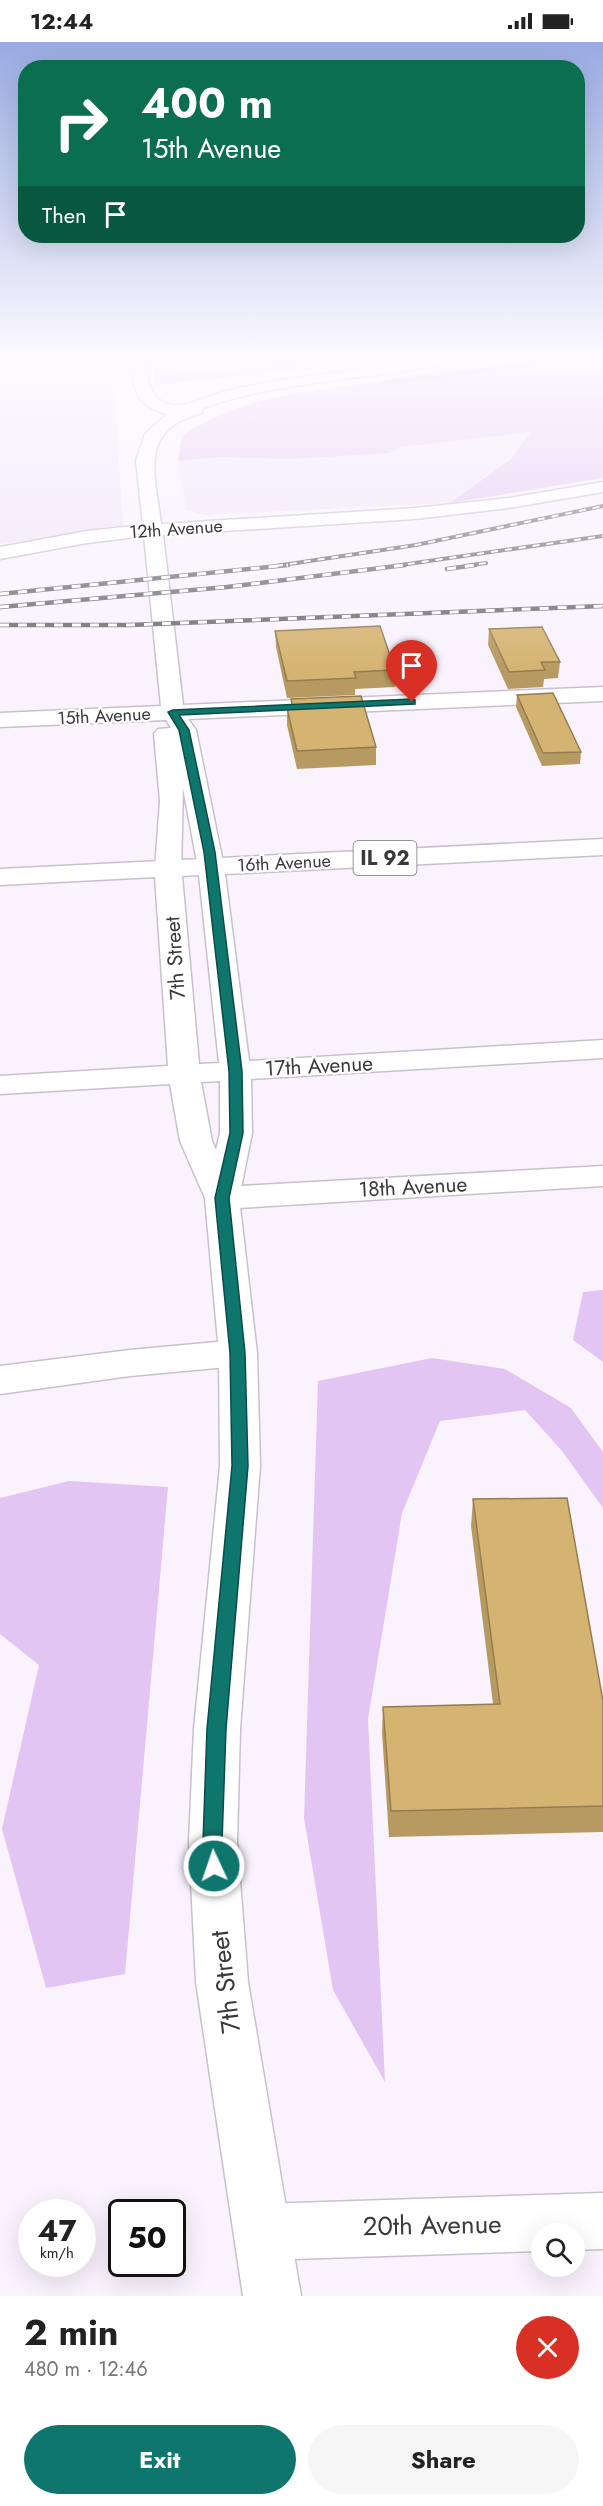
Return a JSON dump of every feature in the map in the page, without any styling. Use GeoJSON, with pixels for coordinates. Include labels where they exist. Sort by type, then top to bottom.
{"type":"FeatureCollection","features":[{"type":"Feature","properties":{"kind":"street","name":"7th Street"},"geometry":{"type":"LineString","coordinates":[[145,460],[173,712],[184,730],[211,867],[235,1071],[236,1133],[222,1198],[238,1353],[240,1466],[217,1729],[213,1842],[222,1982],[272,2296]]}},
{"type":"Feature","properties":{"kind":"street","name":"12th Avenue"},"geometry":{"type":"LineString","coordinates":[[0,553],[105,535],[455,511],[603,487]]}},
{"type":"Feature","properties":{"kind":"street","name":"15th Avenue"},"geometry":{"type":"LineString","coordinates":[[0,720],[603,694]]}},
{"type":"Feature","properties":{"kind":"street","name":"7th Street"},"geometry":{"type":"LineString","coordinates":[[173,712],[166,731],[172,801],[168,869],[184,1074],[196,1141],[222,1198]]}},
{"type":"Feature","properties":{"kind":"street","name":"16th Avenue"},"geometry":{"type":"LineString","coordinates":[[0,877],[603,847]]}},
{"type":"Feature","properties":{"kind":"street","name":"17th Avenue"},"geometry":{"type":"LineString","coordinates":[[0,1085],[603,1049]]}},
{"type":"Feature","properties":{"kind":"street","name":"18th Avenue"},"geometry":{"type":"LineString","coordinates":[[222,1198],[603,1176]]}},
{"type":"Feature","properties":{"kind":"street"},"geometry":{"type":"LineString","coordinates":[[0,1380],[130,1363],[238,1353]]}},
{"type":"Feature","properties":{"kind":"street","name":"20th Avenue"},"geometry":{"type":"LineString","coordinates":[[262,2232],[603,2221]]}},
{"type":"Feature","properties":{"kind":"shaded area"},"geometry":{"type":"Polygon","coordinates":[[[0,460],[119,460],[123,525],[0,544],[0,460]]]}},
{"type":"Feature","properties":{"kind":"shaded area"},"geometry":{"type":"Polygon","coordinates":[[[508,460],[450,503],[204,515],[186,510],[178,461],[508,460]]]}},
{"type":"Feature","properties":{"kind":"shaded area"},"geometry":{"type":"Polygon","coordinates":[[[509,460],[603,460],[603,478],[450,503],[509,460]]]}},
{"type":"Feature","properties":{"kind":"shaded area"},"geometry":{"type":"Polygon","coordinates":[[[603,1290],[603,1362],[573,1340],[583,1292],[603,1290]]]}},
{"type":"Feature","properties":{"kind":"shaded area"},"geometry":{"type":"Polygon","coordinates":[[[432,1358],[505,1369],[571,1408],[603,1452],[603,1508],[562,1451],[525,1410],[440,1421],[402,1513],[368,1719],[385,2082],[333,1990],[304,1818],[318,1381],[432,1358]]]}},
{"type":"Feature","properties":{"kind":"shaded area"},"geometry":{"type":"Polygon","coordinates":[[[69,1481],[168,1487],[125,1974],[46,1988],[2,1829],[39,1665],[0,1634],[0,1498],[69,1481]]]}},
{"type":"Feature","properties":{"kind":"building"},"geometry":{"type":"Polygon","coordinates":[[[380,626],[395,670],[354,672],[356,678],[287,681],[275,631],[380,626]]]}},
{"type":"Feature","properties":{"kind":"building"},"geometry":{"type":"Polygon","coordinates":[[[542,627],[560,662],[541,662],[545,670],[509,672],[489,629],[542,627]]]}},
{"type":"Feature","properties":{"kind":"building"},"geometry":{"type":"Polygon","coordinates":[[[553,693],[581,752],[543,753],[517,695],[553,693]]]}},
{"type":"Feature","properties":{"kind":"building"},"geometry":{"type":"Polygon","coordinates":[[[361,696],[376,747],[297,751],[287,708],[293,708],[291,699],[361,696]]]}},
{"type":"Feature","properties":{"kind":"building"},"geometry":{"type":"Polygon","coordinates":[[[567,1498],[603,1701],[603,1806],[391,1811],[383,1707],[500,1704],[473,1499],[567,1498]]]}},
{"type":"Feature","properties":{"kind":"railway"},"geometry":{"type":"LineString","coordinates":[[276,566],[416,545],[603,506]]}},
{"type":"Feature","properties":{"kind":"railway"},"geometry":{"type":"LineString","coordinates":[[394,566],[603,536]]}},
{"type":"Feature","properties":{"kind":"railway"},"geometry":{"type":"LineString","coordinates":[[465,566],[486,563]]}},
{"type":"Feature","properties":{"kind":"railway"},"geometry":{"type":"LineString","coordinates":[[0,594],[288,565]]}},
{"type":"Feature","properties":{"kind":"railway"},"geometry":{"type":"LineString","coordinates":[[0,607],[227,587],[405,565]]}},
{"type":"Feature","properties":{"kind":"railway"},"geometry":{"type":"LineString","coordinates":[[447,569],[475,565]]}},
{"type":"Feature","properties":{"kind":"railway"},"geometry":{"type":"LineString","coordinates":[[0,625],[130,625],[603,606]]}},
{"type":"Feature","properties":{"kind":"route"},"geometry":{"type":"LineString","coordinates":[[214,1866],[217,1729],[240,1466],[238,1353],[222,1198],[236,1133],[235,1071],[210,852],[184,730],[173,712],[412,702]]}}]}
